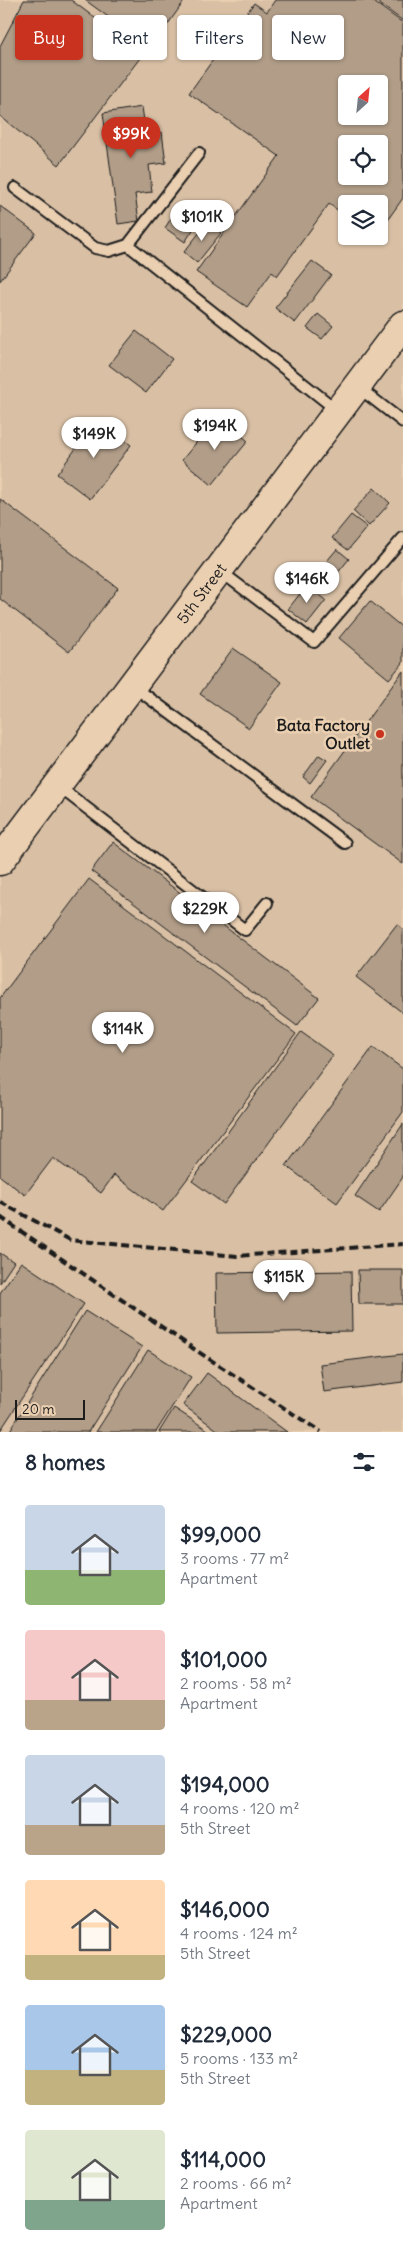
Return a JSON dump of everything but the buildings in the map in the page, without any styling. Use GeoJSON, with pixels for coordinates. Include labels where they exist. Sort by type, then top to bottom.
{"type":"FeatureCollection","features":[{"type":"Feature","properties":{"kind":"street","name":"5th Street"},"geometry":{"type":"LineString","coordinates":[[0,861],[403,325]]}},
{"type":"Feature","properties":{"kind":"lane"},"geometry":{"type":"LineString","coordinates":[[14,188],[95,248],[109,251],[128,245],[199,153]]}},
{"type":"Feature","properties":{"kind":"lane"},"geometry":{"type":"LineString","coordinates":[[128,245],[338,411]]}},
{"type":"Feature","properties":{"kind":"lane"},"geometry":{"type":"LineString","coordinates":[[357,386],[403,422]]}},
{"type":"Feature","properties":{"kind":"lane"},"geometry":{"type":"LineString","coordinates":[[219,570],[314,642],[403,538]]}},
{"type":"Feature","properties":{"kind":"lane"},"geometry":{"type":"LineString","coordinates":[[132,686],[345,843]]}},
{"type":"Feature","properties":{"kind":"lane"},"geometry":{"type":"LineString","coordinates":[[57,785],[245,930],[267,902]]}},
{"type":"Feature","properties":{"kind":"shaded area"},"geometry":{"type":"Polygon","coordinates":[[[0,0],[403,0],[403,1432],[0,1432],[0,0]]]}},
{"type":"Feature","properties":{"kind":"railway"},"geometry":{"type":"LineString","coordinates":[[0,1202],[70,1240],[237,1256],[403,1244]]}},
{"type":"Feature","properties":{"kind":"railway"},"geometry":{"type":"LineString","coordinates":[[0,1217],[194,1349],[321,1432]]}},
{"type":"Feature","properties":{"kind":"place","name":"Bata Factory Outlet"},"geometry":{"type":"Point","coordinates":[380,734]}}]}
